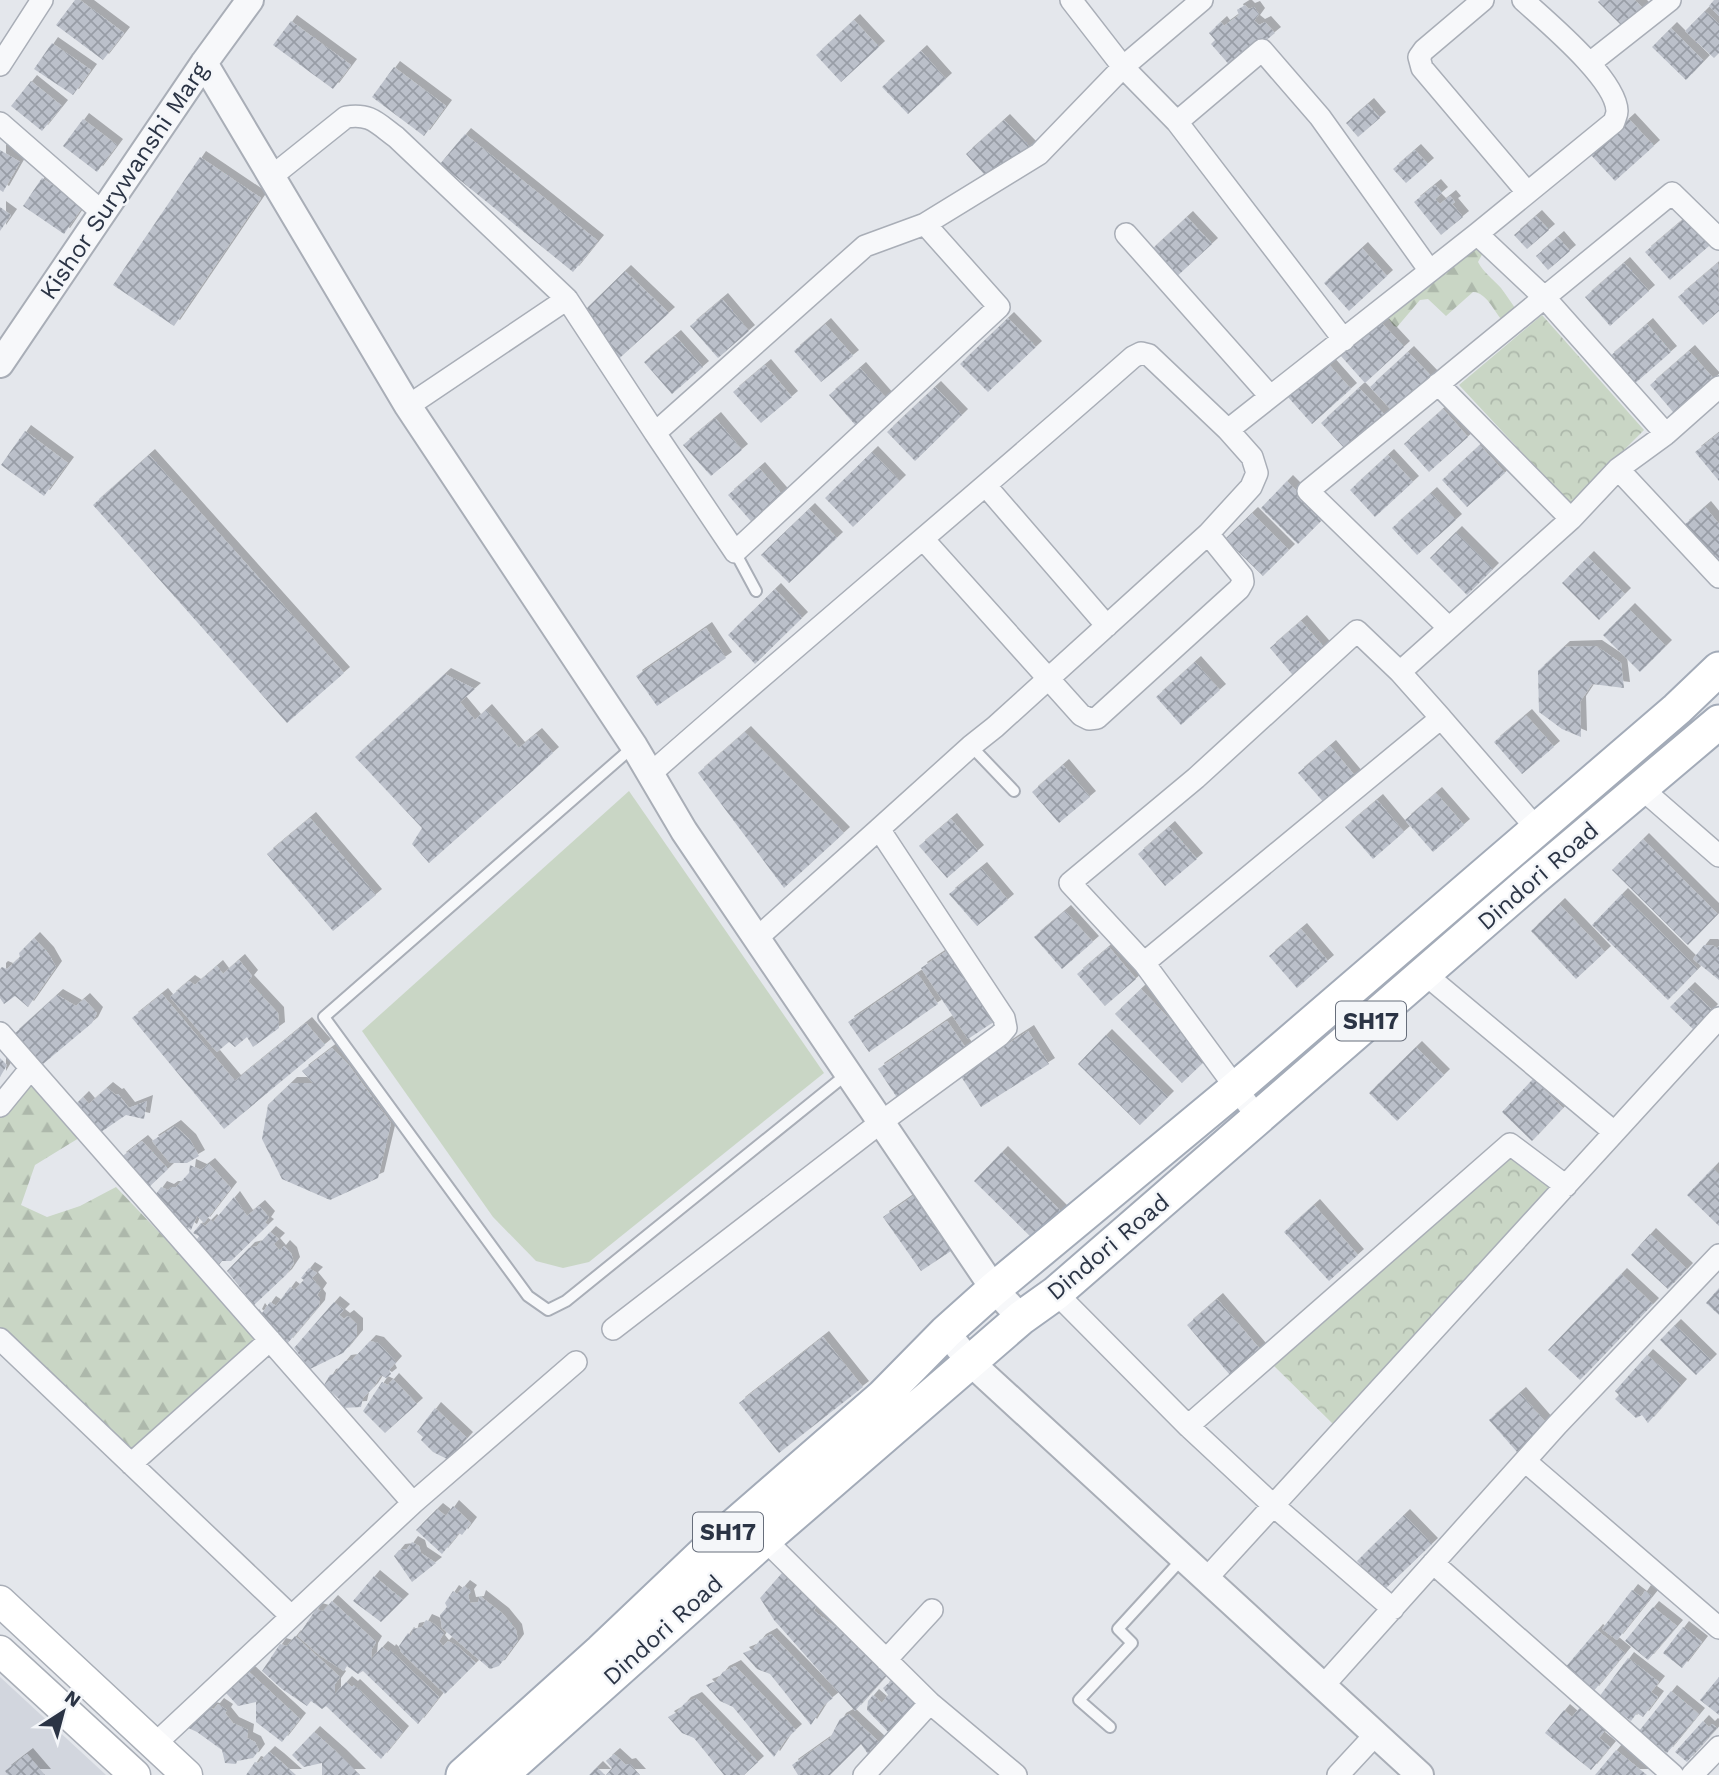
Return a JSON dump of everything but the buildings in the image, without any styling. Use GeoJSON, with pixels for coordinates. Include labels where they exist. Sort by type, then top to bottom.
{"type":"FeatureCollection","features":[{"type":"Feature","properties":{"kind":"main road","name":"Dindori Road"},"geometry":{"type":"LineString","coordinates":[[501,1775],[754,1529],[946,1332],[993,1289],[1235,1089],[1538,830],[1719,669]]}},
{"type":"Feature","properties":{"kind":"main road","name":"Dindori Road"},"geometry":{"type":"LineString","coordinates":[[463,1775],[591,1660],[721,1537],[754,1529],[1056,1293],[1719,722]]}},
{"type":"Feature","properties":{"kind":"main road"},"geometry":{"type":"LineString","coordinates":[[0,1601],[187,1775]]}},
{"type":"Feature","properties":{"kind":"main road"},"geometry":{"type":"LineString","coordinates":[[0,1651],[135,1775]]}},
{"type":"Feature","properties":{"kind":"street"},"geometry":{"type":"LineString","coordinates":[[0,65],[42,0]]}},
{"type":"Feature","properties":{"kind":"street","name":"Kishor Surywanshi Marg"},"geometry":{"type":"LineString","coordinates":[[0,364],[204,63],[250,0]]}},
{"type":"Feature","properties":{"kind":"street"},"geometry":{"type":"LineString","coordinates":[[1071,0],[1123,67],[1177,122],[1344,340]]}},
{"type":"Feature","properties":{"kind":"street"},"geometry":{"type":"LineString","coordinates":[[655,433],[866,246],[925,224],[1039,154],[1123,67],[1202,0]]}},
{"type":"Feature","properties":{"kind":"street"},"geometry":{"type":"LineString","coordinates":[[1483,0],[1419,57],[1422,68],[1527,192]]}},
{"type":"Feature","properties":{"kind":"street"},"geometry":{"type":"LineString","coordinates":[[1228,430],[1614,122],[1617,111],[1611,95],[1590,63],[1523,0]]}},
{"type":"Feature","properties":{"kind":"street"},"geometry":{"type":"LineString","coordinates":[[1590,63],[1670,0]]}},
{"type":"Feature","properties":{"kind":"street"},"geometry":{"type":"LineString","coordinates":[[1177,122],[1262,50],[1320,117],[1430,271]]}},
{"type":"Feature","properties":{"kind":"street"},"geometry":{"type":"LineString","coordinates":[[204,63],[408,406],[634,746],[649,775],[755,939],[993,1289],[1021,1318]]}},
{"type":"Feature","properties":{"kind":"street"},"geometry":{"type":"LineString","coordinates":[[271,177],[346,117],[360,114],[372,118],[396,136],[567,299],[735,552],[999,307],[925,224]]}},
{"type":"Feature","properties":{"kind":"street"},"geometry":{"type":"LineString","coordinates":[[0,123],[103,213]]}},
{"type":"Feature","properties":{"kind":"street"},"geometry":{"type":"LineString","coordinates":[[1450,628],[1308,491],[1672,193],[1719,239]]}},
{"type":"Feature","properties":{"kind":"street"},"geometry":{"type":"LineString","coordinates":[[1126,234],[1270,396]]}},
{"type":"Feature","properties":{"kind":"street"},"geometry":{"type":"LineString","coordinates":[[1477,234],[1545,298],[1665,435]]}},
{"type":"Feature","properties":{"kind":"street"},"geometry":{"type":"LineString","coordinates":[[408,406],[567,299]]}},
{"type":"Feature","properties":{"kind":"street"},"geometry":{"type":"LineString","coordinates":[[649,775],[796,645],[986,486],[1133,357],[1142,353],[1149,355],[1228,430],[1252,457],[1256,473],[1251,487],[1208,534],[755,939]]}},
{"type":"Feature","properties":{"kind":"street"},"geometry":{"type":"LineString","coordinates":[[1438,384],[1570,519]]}},
{"type":"Feature","properties":{"kind":"street"},"geometry":{"type":"LineString","coordinates":[[1400,672],[1570,519],[1618,469],[1665,435],[1719,387]]}},
{"type":"Feature","properties":{"kind":"street"},"geometry":{"type":"LineString","coordinates":[[1618,469],[1719,577]]}},
{"type":"Feature","properties":{"kind":"street"},"geometry":{"type":"LineString","coordinates":[[986,486],[1107,626]]}},
{"type":"Feature","properties":{"kind":"street"},"geometry":{"type":"LineString","coordinates":[[923,539],[1081,715],[1090,719],[1097,718],[1243,582],[1242,576],[1208,534]]}},
{"type":"Feature","properties":{"kind":"street"},"geometry":{"type":"LineString","coordinates":[[1258,1118],[1144,963],[1070,883],[1196,778],[1357,631],[1400,672],[1538,830]]}},
{"type":"Feature","properties":{"kind":"street"},"geometry":{"type":"LineString","coordinates":[[1144,963],[1441,718]]}},
{"type":"Feature","properties":{"kind":"street"},"geometry":{"type":"LineString","coordinates":[[1641,788],[1719,856]]}},
{"type":"Feature","properties":{"kind":"street"},"geometry":{"type":"LineString","coordinates":[[613,1329],[1006,1028],[1004,1018],[880,829]]}},
{"type":"Feature","properties":{"kind":"street"},"geometry":{"type":"LineString","coordinates":[[1425,974],[1614,1132]]}},
{"type":"Feature","properties":{"kind":"street"},"geometry":{"type":"LineString","coordinates":[[1207,1578],[1719,1018]]}},
{"type":"Feature","properties":{"kind":"street"},"geometry":{"type":"LineString","coordinates":[[0,1033],[413,1503]]}},
{"type":"Feature","properties":{"kind":"street"},"geometry":{"type":"LineString","coordinates":[[0,1106],[31,1068]]}},
{"type":"Feature","properties":{"kind":"street"},"geometry":{"type":"LineString","coordinates":[[1188,1426],[1510,1144],[1566,1186]]}},
{"type":"Feature","properties":{"kind":"street"},"geometry":{"type":"LineString","coordinates":[[1324,1686],[1525,1461],[1719,1255]]}},
{"type":"Feature","properties":{"kind":"street"},"geometry":{"type":"LineString","coordinates":[[1056,1293],[1188,1426],[1274,1507],[1393,1609]]}},
{"type":"Feature","properties":{"kind":"street"},"geometry":{"type":"LineString","coordinates":[[946,1332],[970,1362],[1420,1775]]}},
{"type":"Feature","properties":{"kind":"street"},"geometry":{"type":"LineString","coordinates":[[131,1464],[270,1340]]}},
{"type":"Feature","properties":{"kind":"street"},"geometry":{"type":"LineString","coordinates":[[4,1351],[131,1464],[291,1616]]}},
{"type":"Feature","properties":{"kind":"street"},"geometry":{"type":"LineString","coordinates":[[155,1745],[413,1503],[576,1362]]}},
{"type":"Feature","properties":{"kind":"street"},"geometry":{"type":"LineString","coordinates":[[1525,1461],[1719,1628]]}},
{"type":"Feature","properties":{"kind":"street"},"geometry":{"type":"LineString","coordinates":[[754,1529],[930,1703],[1016,1775]]}},
{"type":"Feature","properties":{"kind":"street"},"geometry":{"type":"LineString","coordinates":[[1433,1563],[1672,1775]]}},
{"type":"Feature","properties":{"kind":"street"},"geometry":{"type":"LineString","coordinates":[[886,1660],[932,1610]]}},
{"type":"Feature","properties":{"kind":"street"},"geometry":{"type":"LineString","coordinates":[[864,1775],[930,1703]]}},
{"type":"Feature","properties":{"kind":"street"},"geometry":{"type":"LineString","coordinates":[[1338,1775],[1376,1734]]}},
{"type":"Feature","properties":{"kind":"street"},"geometry":{"type":"LineString","coordinates":[[1692,1775],[1719,1747]]}},
{"type":"Feature","properties":{"kind":"lane"},"geometry":{"type":"LineString","coordinates":[[735,552],[756,591]]}},
{"type":"Feature","properties":{"kind":"lane"},"geometry":{"type":"LineString","coordinates":[[634,746],[324,1017],[528,1296],[548,1310],[566,1301],[847,1074]]}},
{"type":"Feature","properties":{"kind":"lane"},"geometry":{"type":"LineString","coordinates":[[971,746],[1014,791]]}},
{"type":"Feature","properties":{"kind":"lane"},"geometry":{"type":"LineString","coordinates":[[1110,1727],[1079,1700],[1132,1643],[1118,1629],[1184,1557]]}},
{"type":"Feature","properties":{"kind":"shaded area"},"geometry":{"type":"Polygon","coordinates":[[[0,1677],[106,1775],[0,1775],[0,1677]]]}},
{"type":"Feature","properties":{"kind":"green space"},"geometry":{"type":"Polygon","coordinates":[[[1476,239],[1485,249],[1478,262],[1518,312],[1502,320],[1482,295],[1473,292],[1446,316],[1428,299],[1420,300],[1397,327],[1394,326],[1387,317],[1476,239]]]}},
{"type":"Feature","properties":{"kind":"green space"},"geometry":{"type":"Polygon","coordinates":[[[1542,315],[1644,430],[1570,504],[1459,385],[1542,315]]]}},
{"type":"Feature","properties":{"kind":"green space"},"geometry":{"type":"Polygon","coordinates":[[[629,791],[824,1073],[589,1262],[563,1268],[536,1261],[493,1217],[362,1031],[629,791]]]}},
{"type":"Feature","properties":{"kind":"green space"},"geometry":{"type":"Polygon","coordinates":[[[31,1077],[79,1138],[35,1165],[21,1205],[47,1217],[80,1206],[116,1187],[262,1340],[133,1455],[0,1330],[0,1113],[31,1077]]]}},
{"type":"Feature","properties":{"kind":"green space"},"geometry":{"type":"Polygon","coordinates":[[[1509,1154],[1554,1190],[1339,1424],[1332,1423],[1272,1364],[1509,1154]]]}}]}
